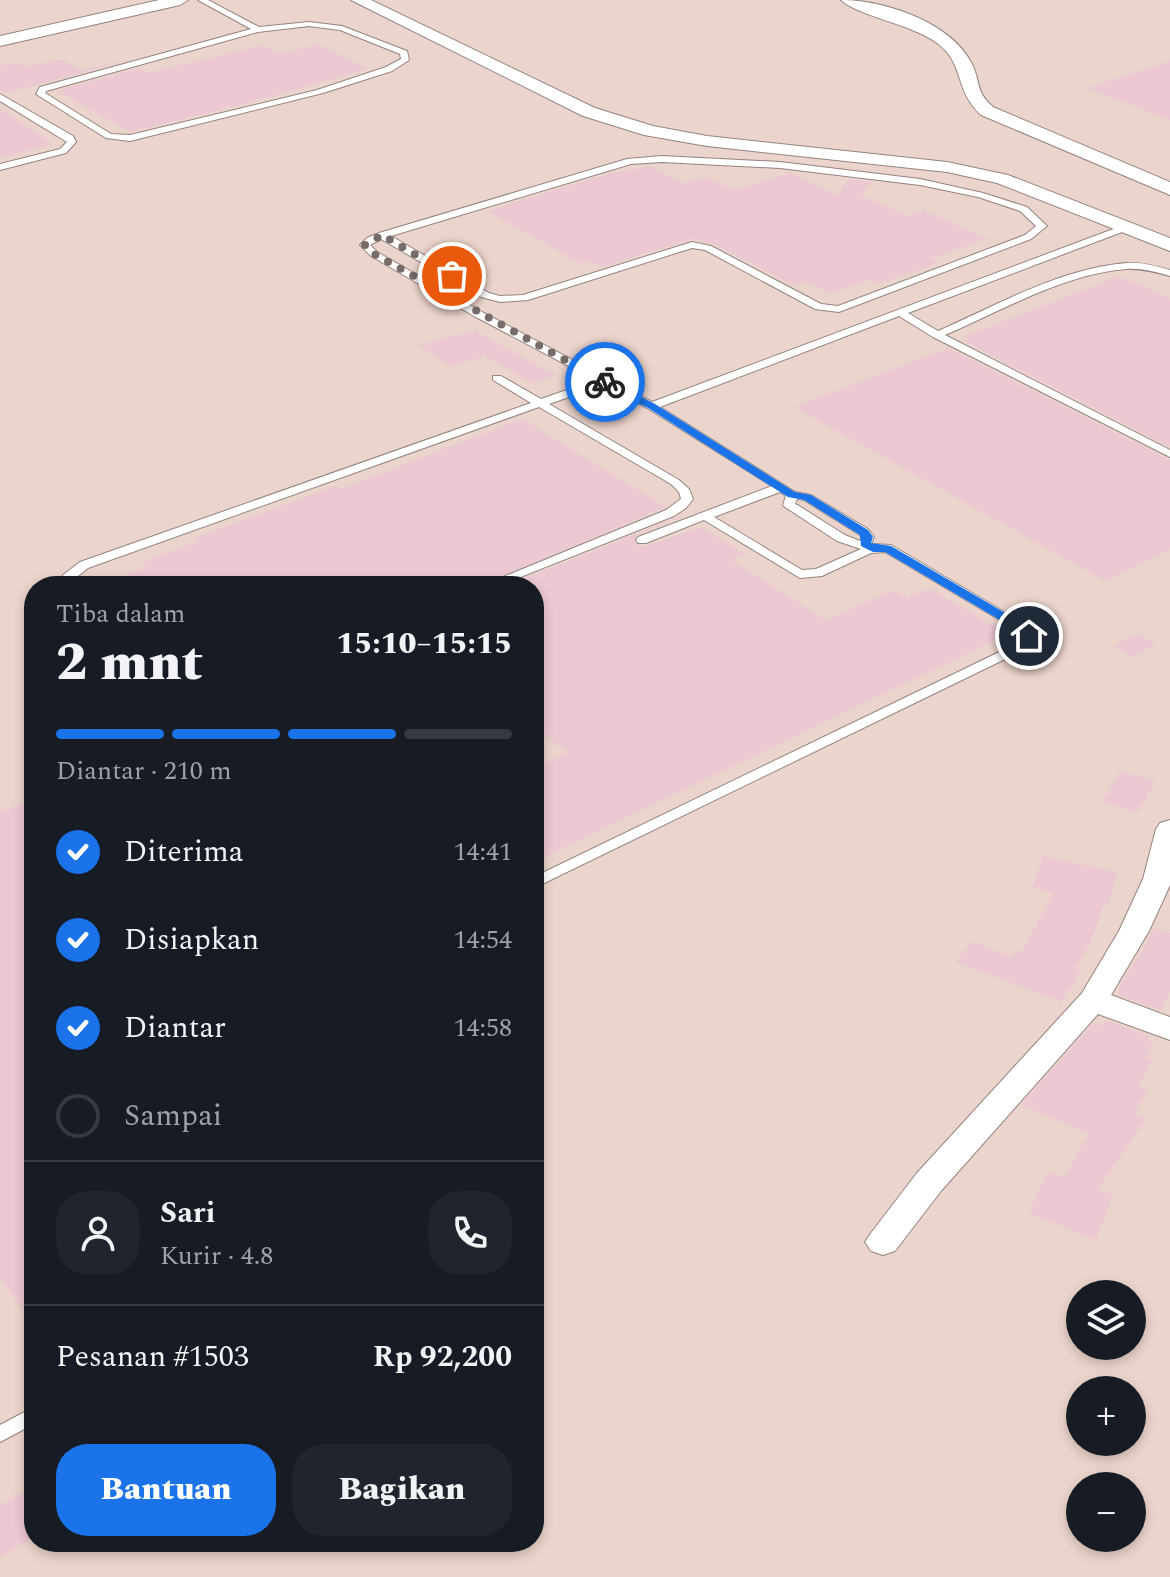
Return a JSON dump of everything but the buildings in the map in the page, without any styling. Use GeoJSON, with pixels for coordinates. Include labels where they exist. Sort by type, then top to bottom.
{"type":"FeatureCollection","features":[{"type":"Feature","properties":{"kind":"street"},"geometry":{"type":"LineString","coordinates":[[0,30],[129,0]]}},
{"type":"Feature","properties":{"kind":"street"},"geometry":{"type":"LineString","coordinates":[[0,41],[180,0]]}},
{"type":"Feature","properties":{"kind":"street"},"geometry":{"type":"LineString","coordinates":[[359,0],[589,112],[650,131],[707,141],[908,161],[1002,179],[1170,245]]}},
{"type":"Feature","properties":{"kind":"street"},"geometry":{"type":"LineString","coordinates":[[849,0],[931,32],[949,44],[964,64],[967,90],[987,111],[1170,189]]}},
{"type":"Feature","properties":{"kind":"street"},"geometry":{"type":"LineString","coordinates":[[883,1242],[940,1170],[1093,1000],[1134,931],[1158,879],[1170,829]]}},
{"type":"Feature","properties":{"kind":"street"},"geometry":{"type":"LineString","coordinates":[[1093,1000],[1170,1029]]}},
{"type":"Feature","properties":{"kind":"lane"},"geometry":{"type":"LineString","coordinates":[[202,0],[258,30],[309,24],[342,28],[404,53],[405,60],[396,68],[356,80],[130,138],[109,136],[40,94],[43,89],[258,30]]}},
{"type":"Feature","properties":{"kind":"lane"},"geometry":{"type":"LineString","coordinates":[[0,97],[72,142],[63,151],[0,167]]}},
{"type":"Feature","properties":{"kind":"lane"},"geometry":{"type":"LineString","coordinates":[[382,235],[475,290],[500,299],[524,298],[692,245],[708,248],[819,307],[839,309],[1028,237],[1042,226],[1034,212],[1013,203],[932,184],[732,161],[645,158],[382,235],[367,242],[366,248],[478,314],[651,406],[787,491],[789,505],[841,538],[887,548],[1019,626],[1029,636],[1025,644],[544,878]]}},
{"type":"Feature","properties":{"kind":"lane"},"geometry":{"type":"LineString","coordinates":[[897,179],[908,161]]}},
{"type":"Feature","properties":{"kind":"lane"},"geometry":{"type":"LineString","coordinates":[[651,406],[1127,227]]}},
{"type":"Feature","properties":{"kind":"lane"},"geometry":{"type":"LineString","coordinates":[[937,335],[1093,272],[1128,266],[1170,273]]}},
{"type":"Feature","properties":{"kind":"lane"},"geometry":{"type":"LineString","coordinates":[[902,314],[937,335],[1170,454]]}},
{"type":"Feature","properties":{"kind":"lane"},"geometry":{"type":"LineString","coordinates":[[497,378],[675,482],[685,491],[687,499],[670,513],[512,576]]}},
{"type":"Feature","properties":{"kind":"lane"},"geometry":{"type":"LineString","coordinates":[[70,576],[84,565],[603,381]]}},
{"type":"Feature","properties":{"kind":"lane"},"geometry":{"type":"LineString","coordinates":[[642,540],[705,516],[787,491]]}},
{"type":"Feature","properties":{"kind":"lane"},"geometry":{"type":"LineString","coordinates":[[705,516],[800,574],[818,573],[869,546]]}},
{"type":"Feature","properties":{"kind":"lane"},"geometry":{"type":"LineString","coordinates":[[0,1434],[24,1421]]}},
{"type":"Feature","properties":{"kind":"shaded area"},"geometry":{"type":"Polygon","coordinates":[[[0,0],[1170,0],[1170,1577],[0,1577],[0,0]]]}},
{"type":"Feature","properties":{"kind":"way so far"},"geometry":{"type":"LineString","coordinates":[[452,276],[382,235],[365,245],[374,254],[478,314],[605,382]]}},
{"type":"Feature","properties":{"kind":"route"},"geometry":{"type":"LineString","coordinates":[[605,382],[651,406],[792,495],[807,497],[864,532],[868,537],[865,544],[873,549],[887,548],[1019,626],[1029,636]]}}]}
